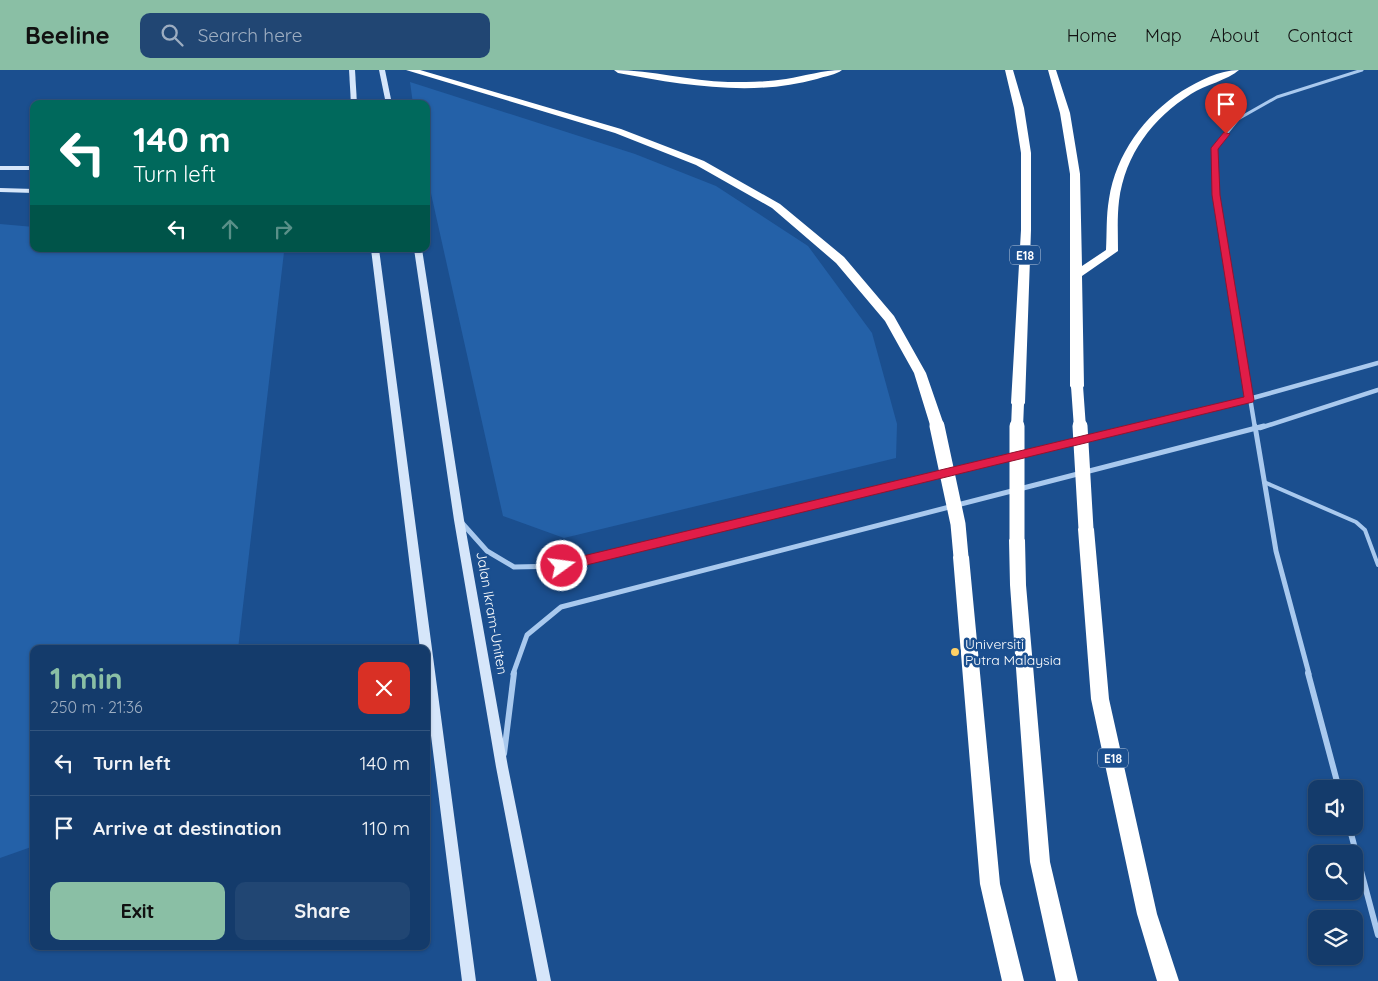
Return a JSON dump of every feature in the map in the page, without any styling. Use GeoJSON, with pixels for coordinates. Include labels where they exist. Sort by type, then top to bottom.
{"type":"FeatureCollection","features":[{"type":"Feature","properties":{"kind":"highway"},"geometry":{"type":"LineString","coordinates":[[410,70],[618,132],[700,163],[776,206],[840,260],[890,319],[920,373],[937,425],[958,524],[990,884],[1013,981]]}},
{"type":"Feature","properties":{"kind":"highway"},"geometry":{"type":"LineString","coordinates":[[618,70],[694,84],[740,85],[782,82],[838,70]]}},
{"type":"Feature","properties":{"kind":"highway","name":"E18"},"geometry":{"type":"LineString","coordinates":[[1009,70],[1019,108],[1026,153],[1026,230],[1016,436],[1018,585],[1040,862],[1068,981]]}},
{"type":"Feature","properties":{"kind":"highway","name":"E18"},"geometry":{"type":"LineString","coordinates":[[1052,70],[1065,112],[1075,174],[1077,386],[1086,529],[1100,699],[1147,914],[1168,981]]}},
{"type":"Feature","properties":{"kind":"highway"},"geometry":{"type":"LineString","coordinates":[[1076,274],[1112,251],[1115,195],[1124,167],[1138,135],[1156,114],[1184,93],[1235,70]]}},
{"type":"Feature","properties":{"kind":"main road"},"geometry":{"type":"LineString","coordinates":[[352,70],[354,100]]}},
{"type":"Feature","properties":{"kind":"main road"},"geometry":{"type":"LineString","coordinates":[[382,70],[388,100]]}},
{"type":"Feature","properties":{"kind":"main road"},"geometry":{"type":"LineString","coordinates":[[0,168],[30,168]]}},
{"type":"Feature","properties":{"kind":"main road"},"geometry":{"type":"LineString","coordinates":[[0,190],[30,191]]}},
{"type":"Feature","properties":{"kind":"main road"},"geometry":{"type":"LineString","coordinates":[[375,252],[425,645]]}},
{"type":"Feature","properties":{"kind":"main road","name":"Jalan Ikram-Uniten"},"geometry":{"type":"LineString","coordinates":[[418,252],[460,520],[502,767],[544,981]]}},
{"type":"Feature","properties":{"kind":"main road"},"geometry":{"type":"LineString","coordinates":[[430,681],[468,981]]}},
{"type":"Feature","properties":{"kind":"street"},"geometry":{"type":"LineString","coordinates":[[1337,780],[1276,550],[1249,400],[1216,195],[1214,148],[1238,119],[1277,97],[1362,70]]}},
{"type":"Feature","properties":{"kind":"street"},"geometry":{"type":"LineString","coordinates":[[460,520],[487,551],[514,567],[562,566],[1249,400],[1378,362]]}},
{"type":"Feature","properties":{"kind":"street"},"geometry":{"type":"LineString","coordinates":[[502,767],[514,670],[527,635],[560,607],[1254,429],[1378,390]]}},
{"type":"Feature","properties":{"kind":"street"},"geometry":{"type":"LineString","coordinates":[[1351,835],[1378,934]]}},
{"type":"Feature","properties":{"kind":"lane"},"geometry":{"type":"LineString","coordinates":[[1264,482],[1356,522],[1365,530],[1378,565]]}},
{"type":"Feature","properties":{"kind":"shaded area"},"geometry":{"type":"Polygon","coordinates":[[[410,82],[635,154],[716,186],[808,246],[872,333],[897,424],[896,458],[564,538],[503,516],[430,189],[430,100],[412,100],[410,82]]]}},
{"type":"Feature","properties":{"kind":"shaded area"},"geometry":{"type":"Polygon","coordinates":[[[0,224],[30,227],[30,252],[284,252],[238,645],[30,645],[30,847],[0,858],[0,224]]]}},
{"type":"Feature","properties":{"kind":"place","name":"Universiti Putra Malaysia"},"geometry":{"type":"Point","coordinates":[955,652]}},
{"type":"Feature","properties":{"kind":"route"},"geometry":{"type":"LineString","coordinates":[[562,566],[1249,400],[1216,195],[1214,148],[1226,134]]}}]}
